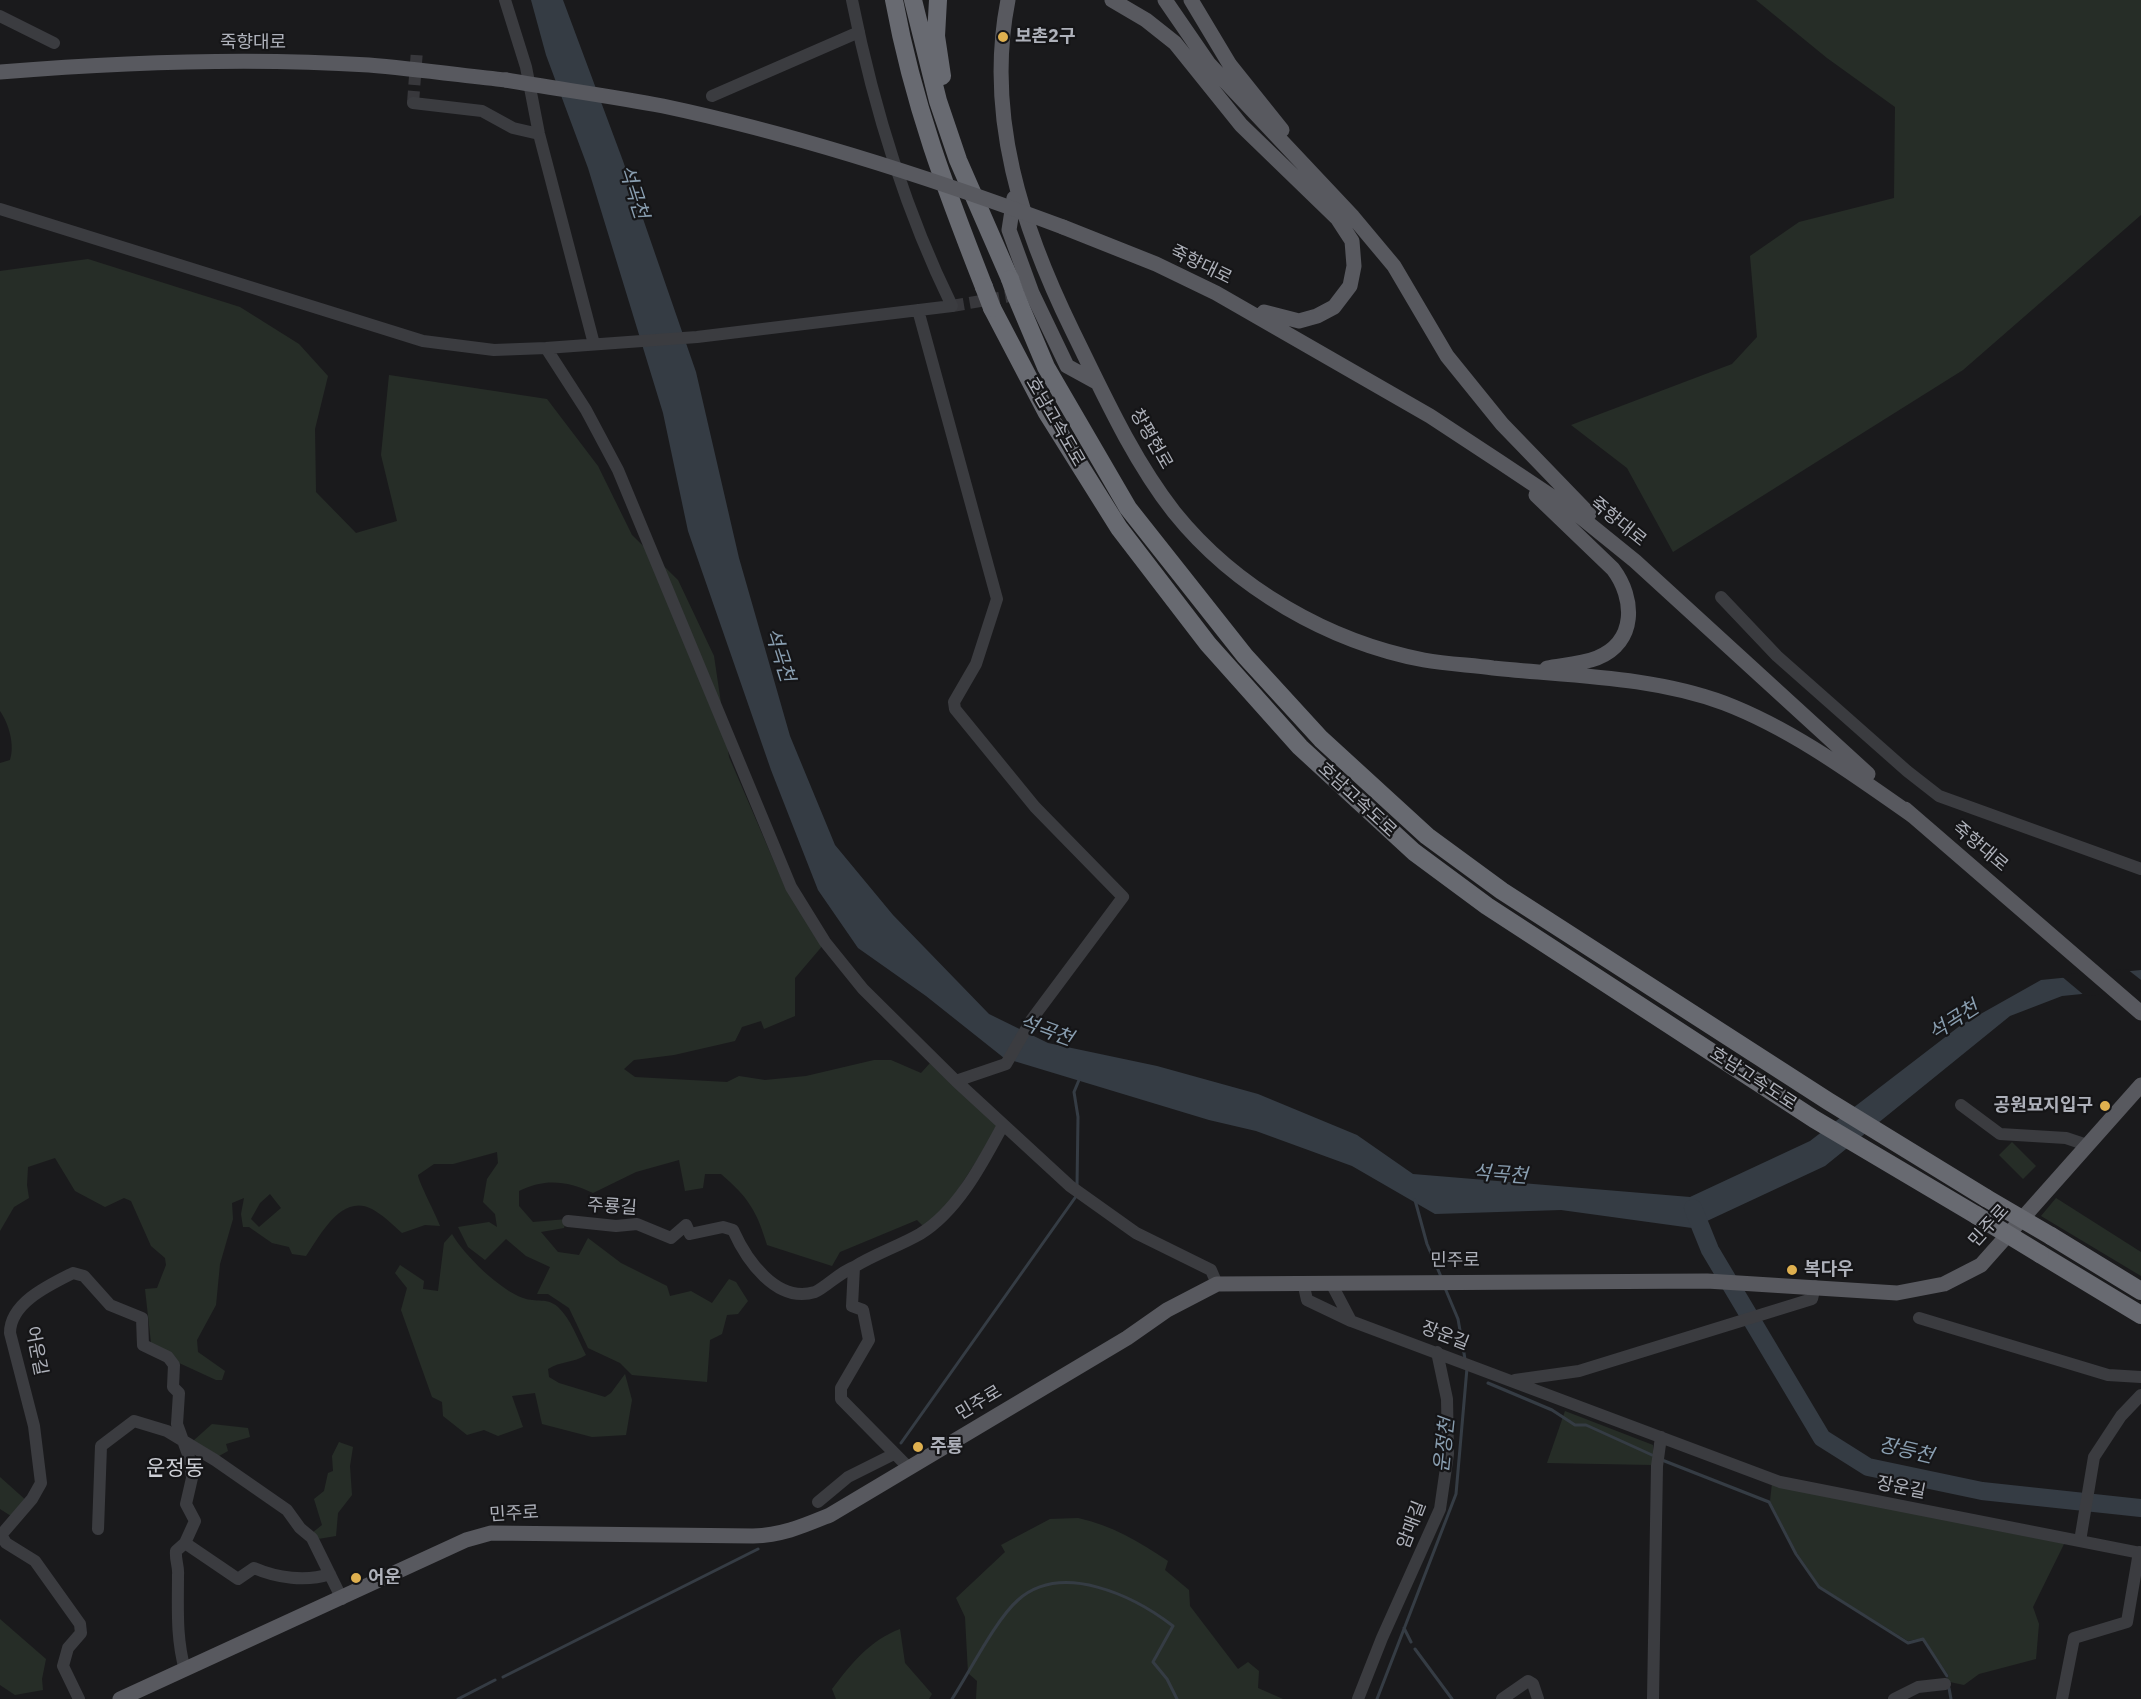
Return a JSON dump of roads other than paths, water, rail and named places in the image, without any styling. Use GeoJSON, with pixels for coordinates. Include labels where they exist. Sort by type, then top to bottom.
{"type":"FeatureCollection","features":[{"type":"Feature","properties":{"kind":"highway","name":"호남고속도로"},"geometry":{"type":"LineString","coordinates":[[894,0],[906,63],[933,154],[992,309],[1047,413],[1119,528],[1208,644],[1300,747],[1414,852],[1469,892],[1814,1119],[2141,1315]]}},
{"type":"Feature","properties":{"kind":"highway","name":"호남고속도로"},"geometry":{"type":"LineString","coordinates":[[913,0],[938,101],[958,160],[1046,367],[1128,507],[1245,656],[1321,739],[1427,836],[1502,891],[1913,1155],[2141,1291]]}},
{"type":"Feature","properties":{"kind":"highway"},"geometry":{"type":"LineString","coordinates":[[938,0],[936,36],[945,93],[980,208]]}},
{"type":"Feature","properties":{"kind":"main road","name":"창평현로"},"geometry":{"type":"LineString","coordinates":[[1008,0],[1002,53],[1003,121],[1015,186],[1043,269],[1098,383],[1148,473],[1175,513],[1201,541],[1239,575],[1280,603],[1331,631],[1383,650],[1425,660],[1529,672],[1610,678],[1674,689],[1724,703],[1791,735],[1846,769],[1913,816]]}},
{"type":"Feature","properties":{"kind":"main road"},"geometry":{"type":"LineString","coordinates":[[1112,0],[1146,20],[1174,43],[1241,125],[1336,218],[1352,241],[1354,266],[1350,286],[1334,307],[1317,316],[1299,321],[1274,316],[1216,293]]}},
{"type":"Feature","properties":{"kind":"main road"},"geometry":{"type":"LineString","coordinates":[[1165,0],[1209,64],[1394,266],[1447,357],[1502,424],[1635,561]]}},
{"type":"Feature","properties":{"kind":"main road"},"geometry":{"type":"LineString","coordinates":[[1191,0],[1230,65],[1320,183]]}},
{"type":"Feature","properties":{"kind":"main road","name":"죽향대로"},"geometry":{"type":"LineString","coordinates":[[0,72],[172,62],[289,62],[369,65],[506,80],[661,106],[779,134],[914,174],[1063,227],[1156,264],[1216,293],[1412,405],[1572,510],[1635,561],[1913,816],[2141,1013]]}},
{"type":"Feature","properties":{"kind":"main road"},"geometry":{"type":"LineString","coordinates":[[1500,462],[1613,569],[1624,583],[1629,600],[1629,617],[1623,634],[1612,648],[1597,657],[1529,672]]}},
{"type":"Feature","properties":{"kind":"main road","name":"민주로"},"geometry":{"type":"LineString","coordinates":[[120,1699],[342,1599],[466,1540],[491,1533],[778,1535],[830,1515],[1127,1338],[1167,1310],[1217,1284],[1461,1280],[1707,1281],[1755,1282],[1897,1293],[1930,1289],[1957,1279],[1981,1265],[2138,1090]]}},
{"type":"Feature","properties":{"kind":"street"},"geometry":{"type":"LineString","coordinates":[[505,0],[526,67],[538,134],[594,344]]}},
{"type":"Feature","properties":{"kind":"street"},"geometry":{"type":"LineString","coordinates":[[0,209],[423,341],[494,350],[697,337],[952,306],[923,246],[867,74],[852,0]]}},
{"type":"Feature","properties":{"kind":"street"},"geometry":{"type":"LineString","coordinates":[[0,16],[54,43]]}},
{"type":"Feature","properties":{"kind":"street"},"geometry":{"type":"LineString","coordinates":[[712,96],[858,32]]}},
{"type":"Feature","properties":{"kind":"street"},"geometry":{"type":"LineString","coordinates":[[413,103],[482,111],[513,128],[538,134]]}},
{"type":"Feature","properties":{"kind":"street"},"geometry":{"type":"LineString","coordinates":[[918,310],[997,599],[976,664],[954,702],[955,709],[1035,807],[1123,897],[1028,1027],[1006,1065],[956,1081]]}},
{"type":"Feature","properties":{"kind":"street"},"geometry":{"type":"LineString","coordinates":[[546,348],[586,410],[618,470],[791,886],[825,942],[862,989],[956,1081],[1070,1186],[1136,1233],[1211,1270],[1217,1284]]}},
{"type":"Feature","properties":{"kind":"street"},"geometry":{"type":"LineString","coordinates":[[1721,597],[1776,656],[1907,771],[1940,796],[2141,869]]}},
{"type":"Feature","properties":{"kind":"street"},"geometry":{"type":"LineString","coordinates":[[1961,1105],[2000,1134],[2066,1138],[2087,1145]]}},
{"type":"Feature","properties":{"kind":"street","name":"주룡길"},"geometry":{"type":"LineString","coordinates":[[568,1221],[616,1226],[637,1224],[671,1238],[686,1226],[690,1234],[723,1227],[733,1230],[751,1264],[775,1285],[798,1292],[816,1292],[833,1277],[921,1233],[934,1223],[962,1192],[1003,1125]]}},
{"type":"Feature","properties":{"kind":"street"},"geometry":{"type":"LineString","coordinates":[[854,1267],[852,1306],[863,1310],[869,1340],[841,1388],[841,1399],[908,1467]]}},
{"type":"Feature","properties":{"kind":"street","name":"어운길"},"geometry":{"type":"LineString","coordinates":[[1,1534],[32,1499],[41,1484],[34,1426],[10,1334],[10,1324],[24,1304],[51,1284],[73,1273],[84,1276],[110,1305],[142,1318],[143,1345],[168,1357],[174,1365],[173,1387],[178,1393],[177,1424],[181,1439]]}},
{"type":"Feature","properties":{"kind":"street","name":"장운길"},"geometry":{"type":"LineString","coordinates":[[1303,1282],[1307,1300],[1351,1320],[1780,1482],[2140,1552]]}},
{"type":"Feature","properties":{"kind":"street"},"geometry":{"type":"LineString","coordinates":[[1331,1283],[1351,1320]]}},
{"type":"Feature","properties":{"kind":"street"},"geometry":{"type":"LineString","coordinates":[[1511,1380],[1579,1371],[1733,1321],[1812,1299],[1815,1286]]}},
{"type":"Feature","properties":{"kind":"street"},"geometry":{"type":"LineString","coordinates":[[1919,1317],[2108,1375],[2141,1377]]}},
{"type":"Feature","properties":{"kind":"street","name":"암매길"},"geometry":{"type":"LineString","coordinates":[[1358,1699],[1382,1638],[1440,1509],[1448,1454],[1448,1399],[1442,1355]]}},
{"type":"Feature","properties":{"kind":"street"},"geometry":{"type":"LineString","coordinates":[[2080,1541],[2094,1456],[2121,1416],[2141,1395]]}},
{"type":"Feature","properties":{"kind":"street"},"geometry":{"type":"LineString","coordinates":[[98,1529],[101,1446],[134,1421],[167,1431],[181,1439],[287,1510],[300,1528],[312,1538],[342,1599]]}},
{"type":"Feature","properties":{"kind":"street"},"geometry":{"type":"LineString","coordinates":[[1653,1699],[1657,1466],[1661,1437]]}},
{"type":"Feature","properties":{"kind":"street"},"geometry":{"type":"LineString","coordinates":[[181,1439],[190,1460],[192,1478],[186,1504],[195,1521],[185,1543],[176,1551],[175,1560],[179,1573],[176,1596],[179,1648],[185,1670]]}},
{"type":"Feature","properties":{"kind":"street"},"geometry":{"type":"LineString","coordinates":[[818,1502],[848,1477],[894,1454]]}},
{"type":"Feature","properties":{"kind":"street"},"geometry":{"type":"LineString","coordinates":[[1,1534],[6,1543],[35,1561],[80,1624],[81,1633],[68,1648],[63,1666],[79,1699]]}},
{"type":"Feature","properties":{"kind":"street"},"geometry":{"type":"LineString","coordinates":[[185,1543],[238,1579],[254,1569],[274,1576],[319,1578],[330,1574]]}},
{"type":"Feature","properties":{"kind":"street"},"geometry":{"type":"LineString","coordinates":[[2062,1699],[2074,1638],[2127,1622],[2140,1552]]}},
{"type":"Feature","properties":{"kind":"street"},"geometry":{"type":"LineString","coordinates":[[1502,1699],[1528,1681],[1533,1684],[1538,1699]]}},
{"type":"Feature","properties":{"kind":"street"},"geometry":{"type":"LineString","coordinates":[[1894,1699],[1917,1687],[1945,1684]]}},
{"type":"Feature","properties":{"kind":"water","name":"석곡천"},"geometry":{"type":"Polygon","coordinates":[[[531,0],[563,0],[623,161],[696,372],[739,558],[790,736],[835,845],[893,915],[989,1014],[1048,1043],[1157,1066],[1258,1094],[1357,1135],[1413,1174],[1690,1197],[1810,1141],[1961,1025],[2041,980],[2141,970],[2141,988],[2062,996],[2010,1016],[1825,1166],[1692,1228],[1561,1210],[1435,1214],[1352,1166],[1256,1131],[1209,1120],[1004,1058],[926,996],[858,948],[818,890],[771,770],[688,531],[663,413],[588,168],[546,55],[531,0]]]}},
{"type":"Feature","properties":{"kind":"waterway"},"geometry":{"type":"LineString","coordinates":[[1077,1186],[1078,1117],[1074,1092],[1079,1080]]}},
{"type":"Feature","properties":{"kind":"waterway"},"geometry":{"type":"LineString","coordinates":[[901,1443],[1077,1195]]}},
{"type":"Feature","properties":{"kind":"waterway","name":"운정천"},"geometry":{"type":"LineString","coordinates":[[1415,1200],[1427,1244],[1442,1279]]}},
{"type":"Feature","properties":{"kind":"waterway","name":"장등천"},"geometry":{"type":"LineString","coordinates":[[1693,1208],[1710,1250],[1822,1438],[1868,1467],[1982,1491],[2141,1508]]}},
{"type":"Feature","properties":{"kind":"waterway","name":"운정천"},"geometry":{"type":"LineString","coordinates":[[1445,1288],[1458,1319],[1465,1359]]}},
{"type":"Feature","properties":{"kind":"waterway","name":"운정천"},"geometry":{"type":"LineString","coordinates":[[1377,1699],[1456,1494],[1467,1368]]}},
{"type":"Feature","properties":{"kind":"waterway"},"geometry":{"type":"LineString","coordinates":[[1488,1383],[1552,1410],[1575,1425],[1586,1425],[1652,1455]]}},
{"type":"Feature","properties":{"kind":"waterway"},"geometry":{"type":"LineString","coordinates":[[1662,1460],[1769,1502],[1796,1554],[1819,1587],[1908,1643],[1923,1639],[1947,1676]]}},
{"type":"Feature","properties":{"kind":"waterway"},"geometry":{"type":"LineString","coordinates":[[503,1677],[758,1549]]}},
{"type":"Feature","properties":{"kind":"waterway"},"geometry":{"type":"LineString","coordinates":[[952,1699],[992,1633],[1010,1609],[1018,1600],[1036,1589],[1055,1583],[1076,1583],[1118,1594],[1139,1604],[1173,1626],[1153,1662],[1167,1679],[1177,1699]]}},
{"type":"Feature","properties":{"kind":"waterway"},"geometry":{"type":"LineString","coordinates":[[1404,1628],[1411,1642]]}},
{"type":"Feature","properties":{"kind":"waterway"},"geometry":{"type":"LineString","coordinates":[[1415,1649],[1452,1699]]}},
{"type":"Feature","properties":{"kind":"waterway"},"geometry":{"type":"LineString","coordinates":[[458,1699],[495,1680]]}},
{"type":"Feature","properties":{"kind":"waterway"},"geometry":{"type":"LineString","coordinates":[[1949,1688],[1951,1699]]}},
{"type":"Feature","properties":{"kind":"tunnel"},"geometry":{"type":"LineString","coordinates":[[413,103],[417,50]]}},
{"type":"Feature","properties":{"kind":"tunnel"},"geometry":{"type":"LineString","coordinates":[[952,306],[1022,294]]}},
{"type":"Feature","properties":{"kind":"place","name":"보촌2구"},"geometry":{"type":"Point","coordinates":[1003,37]}},
{"type":"Feature","properties":{"kind":"place","name":"공원묘지입구"},"geometry":{"type":"Point","coordinates":[2105,1106]}},
{"type":"Feature","properties":{"kind":"place","name":"복다우"},"geometry":{"type":"Point","coordinates":[1792,1270]}},
{"type":"Feature","properties":{"kind":"place","name":"주룡"},"geometry":{"type":"Point","coordinates":[918,1447]}},
{"type":"Feature","properties":{"kind":"place","name":"어운"},"geometry":{"type":"Point","coordinates":[356,1578]}},
{"type":"Feature","properties":{"kind":"district","name":"운정동"},"geometry":{"type":"Point","coordinates":[175,1469]}}]}
